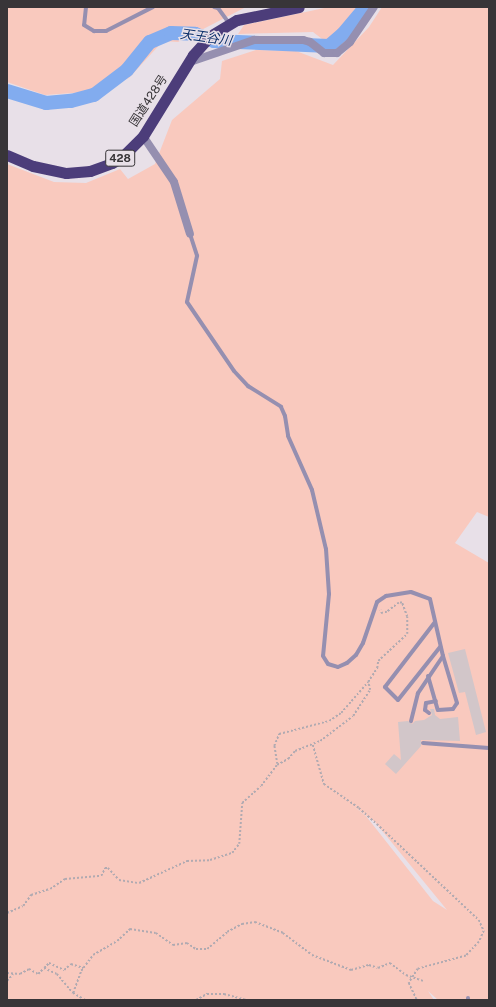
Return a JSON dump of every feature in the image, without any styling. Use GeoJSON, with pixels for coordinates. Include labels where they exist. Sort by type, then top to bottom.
{"type":"FeatureCollection","features":[{"type":"Feature","properties":{"kind":"highway","name":"国道428号"},"geometry":{"type":"LineString","coordinates":[[7,154],[49,171],[77,172],[102,168],[122,157],[142,136],[192,59],[210,36],[230,23],[252,15],[299,7]]}},
{"type":"Feature","properties":{"kind":"street"},"geometry":{"type":"LineString","coordinates":[[192,59],[254,40],[303,40],[310,42],[324,53],[337,53],[350,42],[374,7]]}},
{"type":"Feature","properties":{"kind":"street"},"geometry":{"type":"LineString","coordinates":[[142,136],[174,182],[190,234]]}},
{"type":"Feature","properties":{"kind":"lane"},"geometry":{"type":"LineString","coordinates":[[86,7],[84,25],[94,31],[106,32],[153,7]]}},
{"type":"Feature","properties":{"kind":"lane"},"geometry":{"type":"LineString","coordinates":[[214,7],[218,8],[230,23]]}},
{"type":"Feature","properties":{"kind":"lane"},"geometry":{"type":"LineString","coordinates":[[190,234],[197,256],[187,302],[234,371],[248,386],[281,407],[285,416],[288,436],[312,490],[326,549],[329,594],[323,656],[328,664],[338,667],[347,663],[356,655],[379,600],[386,596],[411,592],[423,594],[430,599],[442,656],[457,703],[453,709],[436,711],[436,701],[428,676]]}},
{"type":"Feature","properties":{"kind":"lane"},"geometry":{"type":"LineString","coordinates":[[434,622],[385,687],[398,700],[440,647]]}},
{"type":"Feature","properties":{"kind":"lane"},"geometry":{"type":"LineString","coordinates":[[411,721],[413,703],[428,676],[442,656]]}},
{"type":"Feature","properties":{"kind":"lane"},"geometry":{"type":"LineString","coordinates":[[428,713],[425,710],[426,703],[436,701]]}},
{"type":"Feature","properties":{"kind":"lane"},"geometry":{"type":"LineString","coordinates":[[423,743],[489,748]]}},
{"type":"Feature","properties":{"kind":"path"},"geometry":{"type":"LineString","coordinates":[[276,765],[274,746],[279,734],[329,721],[340,713],[368,682],[377,668],[378,662],[407,634],[407,617],[402,604],[382,614],[379,600]]}},
{"type":"Feature","properties":{"kind":"path"},"geometry":{"type":"LineString","coordinates":[[7,914],[23,906],[31,895],[50,889],[65,880],[101,876],[105,868],[108,868],[114,878],[139,883],[187,861],[210,860],[228,856],[238,844],[242,803],[249,794],[261,786],[276,765],[288,759],[295,751],[313,745],[353,716],[370,690],[368,682]]}},
{"type":"Feature","properties":{"kind":"path"},"geometry":{"type":"LineString","coordinates":[[313,745],[324,784],[359,808],[377,824],[479,920],[484,931],[479,942],[466,956],[418,970],[408,983],[417,1000]]}},
{"type":"Feature","properties":{"kind":"path"},"geometry":{"type":"LineString","coordinates":[[73,994],[83,968],[93,955],[117,941],[130,929],[156,933],[173,945],[187,943],[196,949],[207,949],[227,932],[242,924],[255,922],[283,933],[312,955],[351,970],[368,965],[378,968],[390,963],[412,977],[423,981]]}},
{"type":"Feature","properties":{"kind":"path"},"geometry":{"type":"LineString","coordinates":[[7,974],[20,974],[29,969],[38,974],[49,963],[64,970],[71,964],[83,968]]}},
{"type":"Feature","properties":{"kind":"path"},"geometry":{"type":"LineString","coordinates":[[44,968],[58,974],[73,994],[85,1000]]}},
{"type":"Feature","properties":{"kind":"path"},"geometry":{"type":"LineString","coordinates":[[7,981],[13,974]]}},
{"type":"Feature","properties":{"kind":"path"},"geometry":{"type":"LineString","coordinates":[[196,1000],[206,994],[224,994],[246,1000]]}},
{"type":"Feature","properties":{"kind":"shaded area"},"geometry":{"type":"Polygon","coordinates":[[[7,7],[246,7],[178,42],[163,41],[129,78],[86,92],[45,95],[7,82],[7,7]]]}},
{"type":"Feature","properties":{"kind":"shaded area"},"geometry":{"type":"Polygon","coordinates":[[[329,7],[365,7],[344,36],[326,42],[313,32],[238,34],[244,25],[329,7]]]}},
{"type":"Feature","properties":{"kind":"shaded area"},"geometry":{"type":"Polygon","coordinates":[[[382,7],[489,7],[489,517],[477,512],[455,543],[489,563],[489,1000],[438,1000],[428,991],[434,1000],[7,1000],[7,164],[54,182],[86,183],[120,169],[128,179],[155,164],[172,120],[220,79],[222,61],[256,50],[296,51],[333,65],[369,27],[382,7]],[[352,805],[366,816],[433,901],[447,910],[375,822],[352,805]]]}},
{"type":"Feature","properties":{"kind":"building"},"geometry":{"type":"Polygon","coordinates":[[[465,649],[486,732],[476,735],[465,692],[459,693],[448,653],[465,649]]]}},
{"type":"Feature","properties":{"kind":"building"},"geometry":{"type":"Polygon","coordinates":[[[430,709],[434,709],[435,715],[440,719],[458,717],[460,741],[421,740],[421,746],[396,774],[385,764],[394,754],[401,760],[398,722],[408,721],[412,724],[415,721],[424,720],[432,715],[430,709]]]}},
{"type":"Feature","properties":{"kind":"waterway","name":"天王谷川"},"geometry":{"type":"LineString","coordinates":[[7,91],[46,103],[71,101],[94,95],[127,70],[150,42],[171,33],[195,34],[214,41],[329,46],[343,34],[366,7]]}}]}
